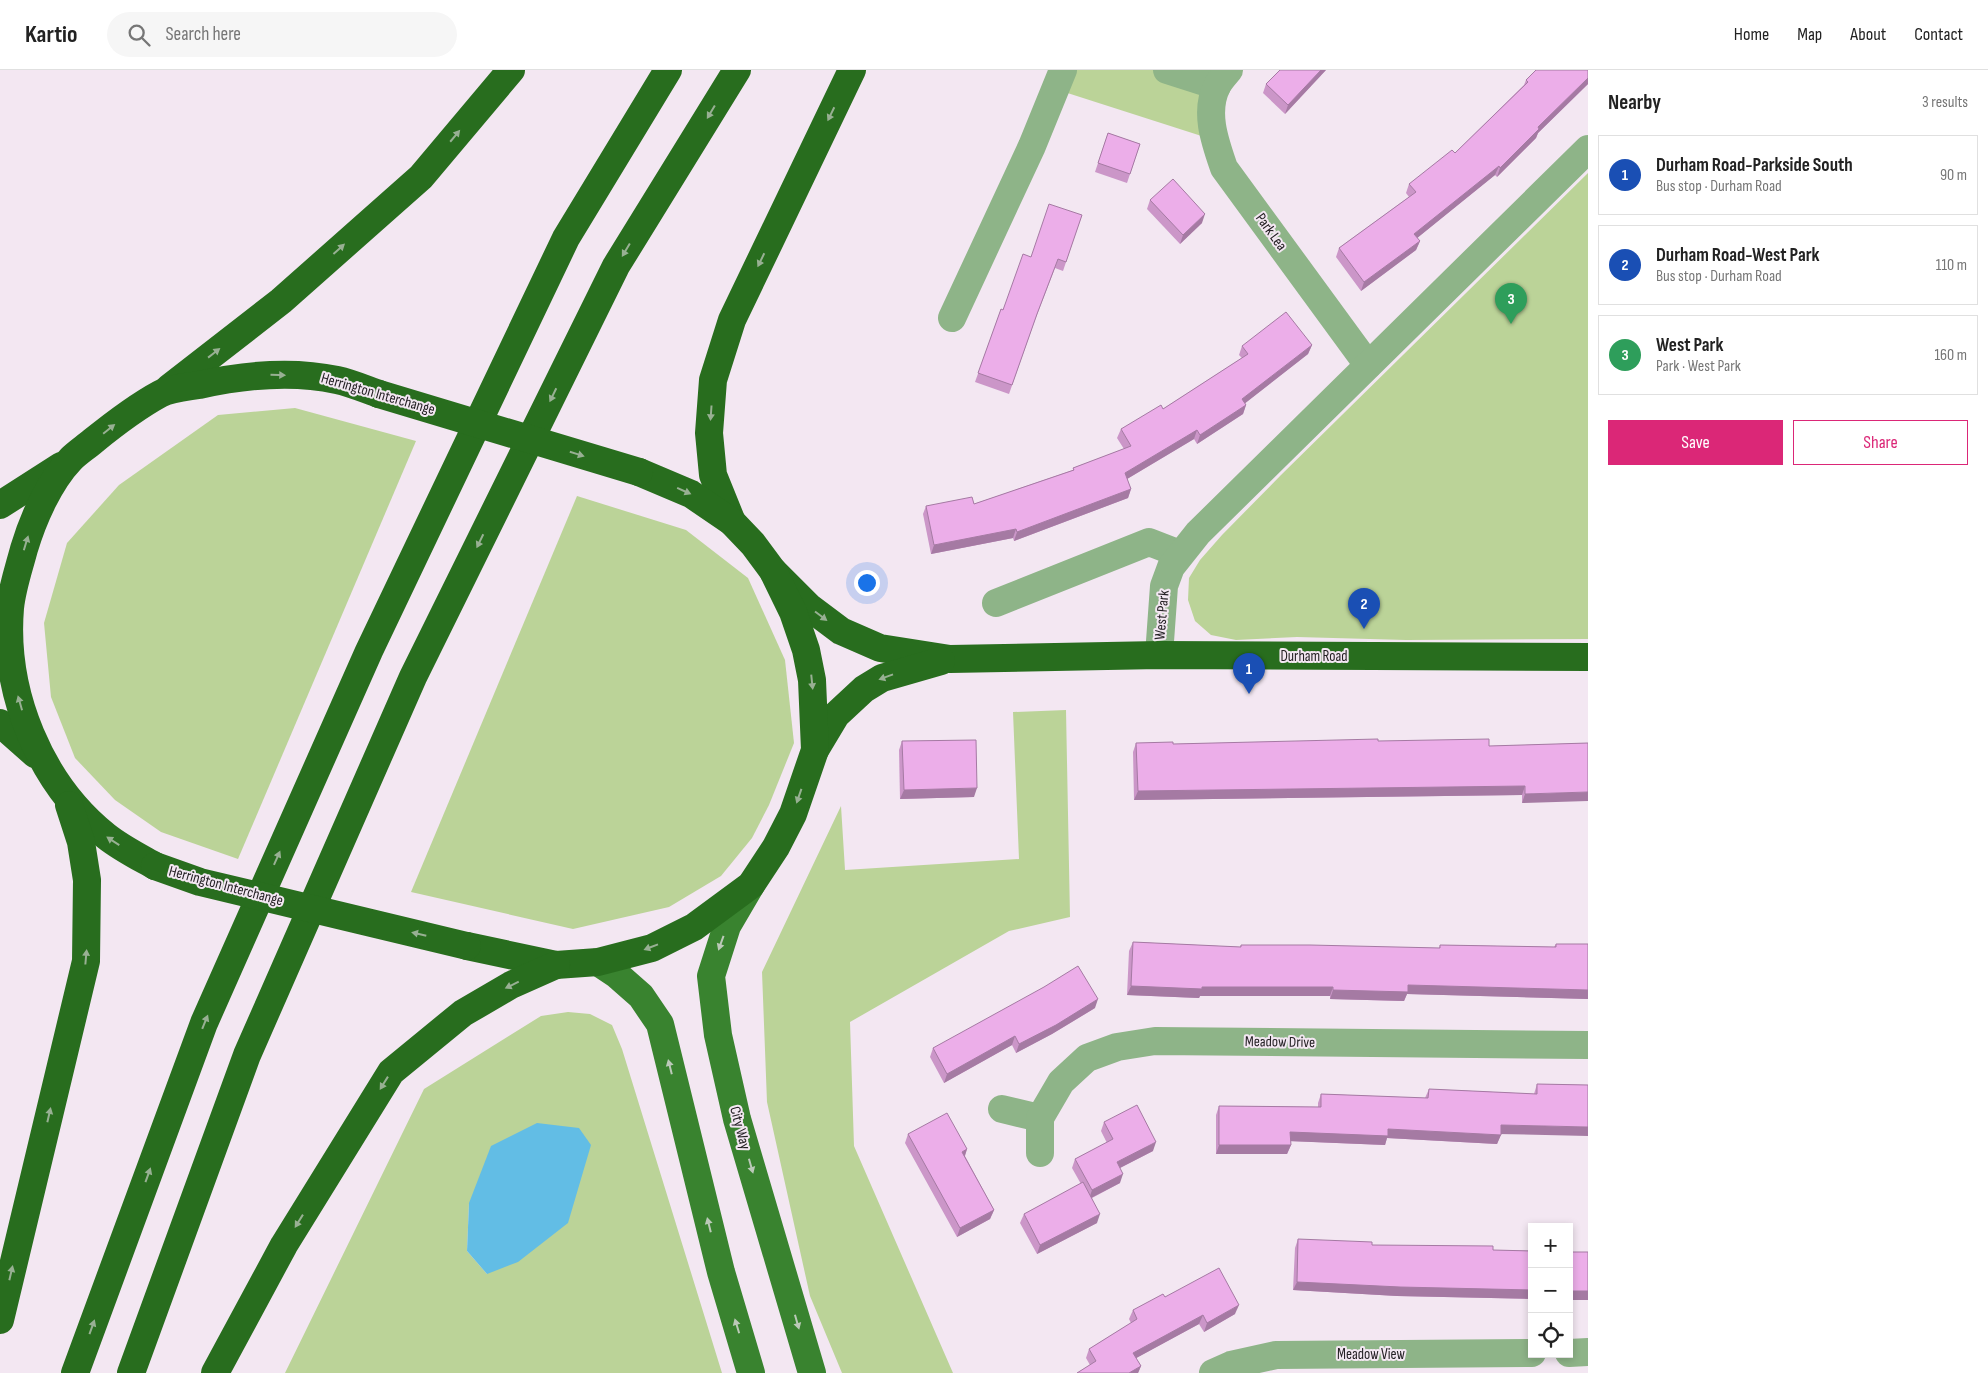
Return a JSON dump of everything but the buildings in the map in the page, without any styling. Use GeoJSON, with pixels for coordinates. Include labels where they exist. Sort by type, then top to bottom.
{"type":"FeatureCollection","features":[{"type":"Feature","properties":{"kind":"highway"},"geometry":{"type":"LineString","coordinates":[[161,393],[281,301],[421,177],[510,70]]}},
{"type":"Feature","properties":{"kind":"highway"},"geometry":{"type":"LineString","coordinates":[[76,1373],[204,1023],[369,650],[566,238],[668,70]]}},
{"type":"Feature","properties":{"kind":"highway"},"geometry":{"type":"LineString","coordinates":[[131,1373],[247,1055],[413,677],[616,266],[736,70]]}},
{"type":"Feature","properties":{"kind":"highway"},"geometry":{"type":"LineString","coordinates":[[732,522],[713,475],[709,433],[713,380],[732,320],[852,70]]}},
{"type":"Feature","properties":{"kind":"highway","name":"Herrington Interchange"},"geometry":{"type":"LineString","coordinates":[[262,374],[338,380],[639,472],[690,494],[732,522],[753,544],[773,571],[793,612],[806,650],[812,680],[815,750],[793,814],[776,847],[752,884],[694,927],[652,948],[598,962],[556,965],[466,946],[200,882],[155,866],[107,837],[66,795],[26,725],[16,688],[10,648],[10,608],[16,577],[30,530],[47,493],[71,460],[115,424],[161,393],[224,379],[262,374]]}},
{"type":"Feature","properties":{"kind":"highway"},"geometry":{"type":"LineString","coordinates":[[0,505],[71,460]]}},
{"type":"Feature","properties":{"kind":"highway"},"geometry":{"type":"LineString","coordinates":[[773,571],[809,607],[841,631],[880,648],[950,658]]}},
{"type":"Feature","properties":{"kind":"highway","name":"Durham Road"},"geometry":{"type":"LineString","coordinates":[[950,658],[1159,656],[1588,657]]}},
{"type":"Feature","properties":{"kind":"highway"},"geometry":{"type":"LineString","coordinates":[[815,750],[836,715],[864,689],[882,678],[950,658]]}},
{"type":"Feature","properties":{"kind":"highway"},"geometry":{"type":"LineString","coordinates":[[0,723],[46,763]]}},
{"type":"Feature","properties":{"kind":"highway"},"geometry":{"type":"LineString","coordinates":[[0,1320],[86,961],[88,880],[81,842],[66,795]]}},
{"type":"Feature","properties":{"kind":"highway"},"geometry":{"type":"LineString","coordinates":[[215,1373],[284,1245],[391,1072],[463,1012],[511,985],[556,965]]}},
{"type":"Feature","properties":{"kind":"main road","name":"City Way"},"geometry":{"type":"LineString","coordinates":[[752,884],[727,926],[715,959],[711,976],[717,1025],[737,1119],[812,1373]]}},
{"type":"Feature","properties":{"kind":"main road"},"geometry":{"type":"LineString","coordinates":[[598,962],[616,974],[641,996],[660,1024],[721,1272],[751,1373]]}},
{"type":"Feature","properties":{"kind":"street"},"geometry":{"type":"LineString","coordinates":[[952,318],[1032,146],[1063,70]]}},
{"type":"Feature","properties":{"kind":"street","name":"Park Lea"},"geometry":{"type":"LineString","coordinates":[[1167,70],[1223,78],[1211,112],[1214,140],[1224,168],[1368,365]]}},
{"type":"Feature","properties":{"kind":"street","name":"West Park"},"geometry":{"type":"LineString","coordinates":[[1159,656],[1164,586],[1171,567],[1180,554],[1198,533],[1588,149]]}},
{"type":"Feature","properties":{"kind":"street"},"geometry":{"type":"LineString","coordinates":[[996,603],[1148,542],[1180,554]]}},
{"type":"Feature","properties":{"kind":"street","name":"Meadow Drive"},"geometry":{"type":"LineString","coordinates":[[1040,1118],[1061,1082],[1087,1058],[1117,1047],[1155,1041],[1588,1045]]}},
{"type":"Feature","properties":{"kind":"street"},"geometry":{"type":"LineString","coordinates":[[1002,1109],[1040,1118],[1040,1154]]}},
{"type":"Feature","properties":{"kind":"street"},"geometry":{"type":"LineString","coordinates":[[1573,1352],[1588,1352]]}},
{"type":"Feature","properties":{"kind":"street","name":"Meadow View"},"geometry":{"type":"LineString","coordinates":[[1213,1373],[1231,1365],[1276,1355],[1528,1353]]}},
{"type":"Feature","properties":{"kind":"green space"},"geometry":{"type":"Polygon","coordinates":[[[1063,70],[1167,70],[1217,86],[1214,140],[1055,89],[1063,70]]]}},
{"type":"Feature","properties":{"kind":"green space"},"geometry":{"type":"Polygon","coordinates":[[[1588,173],[1588,639],[1406,640],[1297,637],[1236,640],[1211,635],[1195,621],[1188,600],[1189,578],[1200,560],[1281,475],[1588,173]]]}},
{"type":"Feature","properties":{"kind":"green space"},"geometry":{"type":"Polygon","coordinates":[[[295,408],[416,441],[238,859],[161,832],[115,800],[75,758],[51,697],[44,623],[67,543],[119,485],[218,415],[295,408]]]}},
{"type":"Feature","properties":{"kind":"green space"},"geometry":{"type":"Polygon","coordinates":[[[577,496],[686,530],[748,578],[785,660],[794,743],[769,805],[752,838],[721,876],[669,907],[573,929],[411,892],[577,496]]]}},
{"type":"Feature","properties":{"kind":"green space"},"geometry":{"type":"Polygon","coordinates":[[[1066,710],[1070,917],[1009,931],[850,1022],[854,1146],[953,1373],[842,1373],[810,1296],[767,1102],[762,972],[841,806],[845,870],[1019,859],[1013,712],[1066,710]]]}},
{"type":"Feature","properties":{"kind":"green space"},"geometry":{"type":"Polygon","coordinates":[[[568,1012],[590,1014],[612,1025],[622,1049],[722,1373],[285,1373],[424,1089],[541,1016],[568,1012]],[[469,1203],[467,1251],[487,1274],[469,1203]]]}},
{"type":"Feature","properties":{"kind":"water"},"geometry":{"type":"Polygon","coordinates":[[[537,1123],[579,1128],[591,1145],[568,1223],[518,1262],[487,1274],[467,1251],[469,1203],[491,1146],[537,1123]]]}},
{"type":"Feature","properties":{"kind":"place","name":"West Park"},"geometry":{"type":"Point","coordinates":[1511,324]}},
{"type":"Feature","properties":{"kind":"place","name":"Durham Road-West Park"},"geometry":{"type":"Point","coordinates":[1364,629]}},
{"type":"Feature","properties":{"kind":"place","name":"Durham Road-Parkside South"},"geometry":{"type":"Point","coordinates":[1249,694]}}]}
